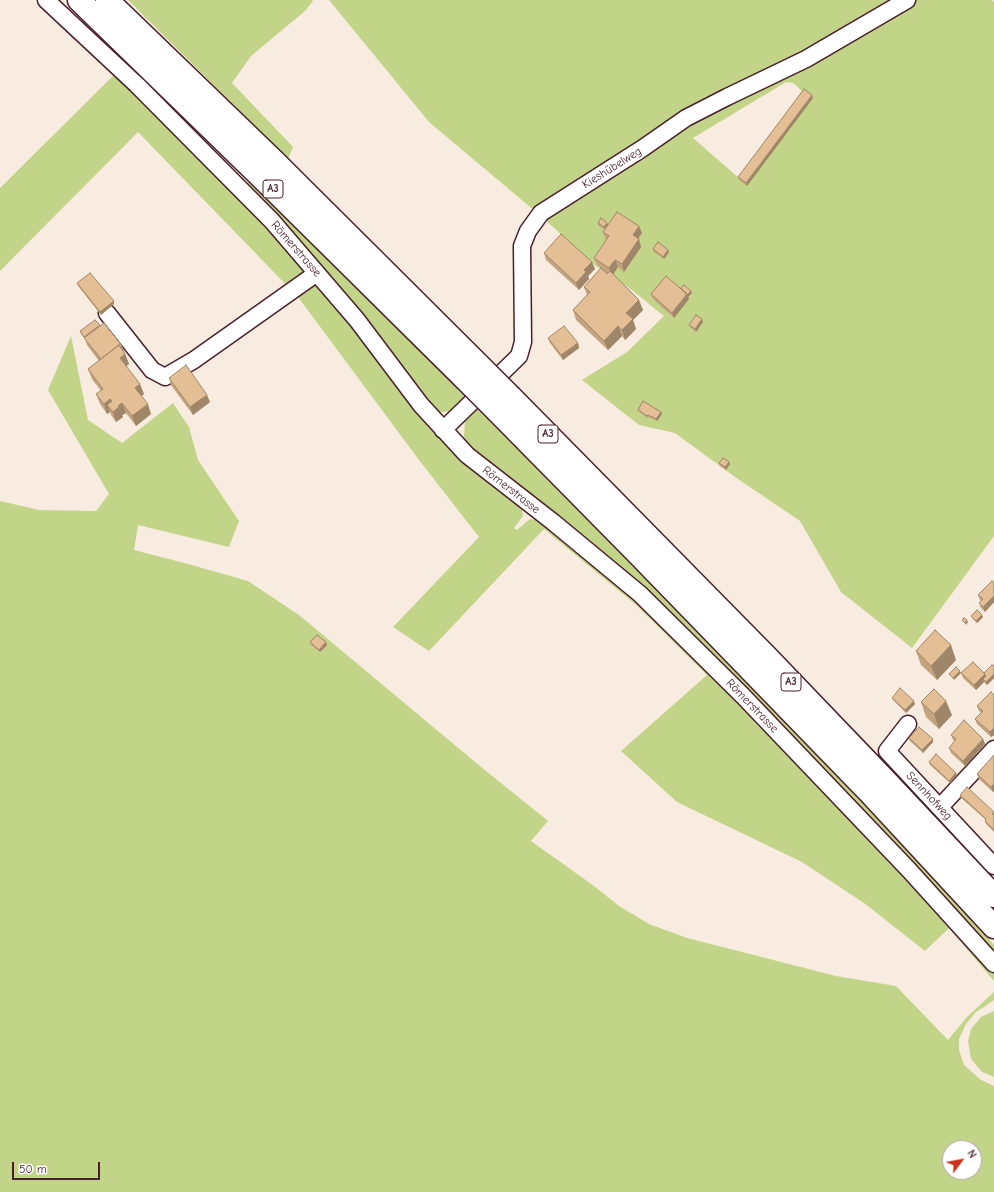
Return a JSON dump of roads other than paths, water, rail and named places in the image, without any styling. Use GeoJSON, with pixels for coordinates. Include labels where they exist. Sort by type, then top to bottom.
{"type":"FeatureCollection","features":[{"type":"Feature","properties":{"kind":"highway","name":"A3"},"geometry":{"type":"LineString","coordinates":[[79,0],[270,186],[472,372]]}},
{"type":"Feature","properties":{"kind":"highway","name":"A3"},"geometry":{"type":"LineString","coordinates":[[107,0],[269,156],[472,372],[504,404],[768,658],[994,896]]}},
{"type":"Feature","properties":{"kind":"highway","name":"A3"},"geometry":{"type":"LineString","coordinates":[[504,404],[660,576],[869,792],[994,926]]}},
{"type":"Feature","properties":{"kind":"street","name":"Römerstrasse"},"geometry":{"type":"LineString","coordinates":[[46,0],[223,170],[272,221],[357,320],[421,405],[467,455],[553,522],[640,594],[748,701],[909,870],[994,964]]}},
{"type":"Feature","properties":{"kind":"street","name":"Kieshübelweg"},"geometry":{"type":"LineString","coordinates":[[444,430],[519,356],[523,342],[522,246],[528,231],[541,213],[643,148],[686,118],[726,96],[806,59],[907,0]]}},
{"type":"Feature","properties":{"kind":"street"},"geometry":{"type":"LineString","coordinates":[[107,313],[152,370],[165,376],[194,360],[317,273]]}},
{"type":"Feature","properties":{"kind":"street","name":"Sennhofweg"},"geometry":{"type":"LineString","coordinates":[[908,724],[887,751],[994,866]]}},
{"type":"Feature","properties":{"kind":"street"},"geometry":{"type":"LineString","coordinates":[[940,807],[994,749]]}}]}
